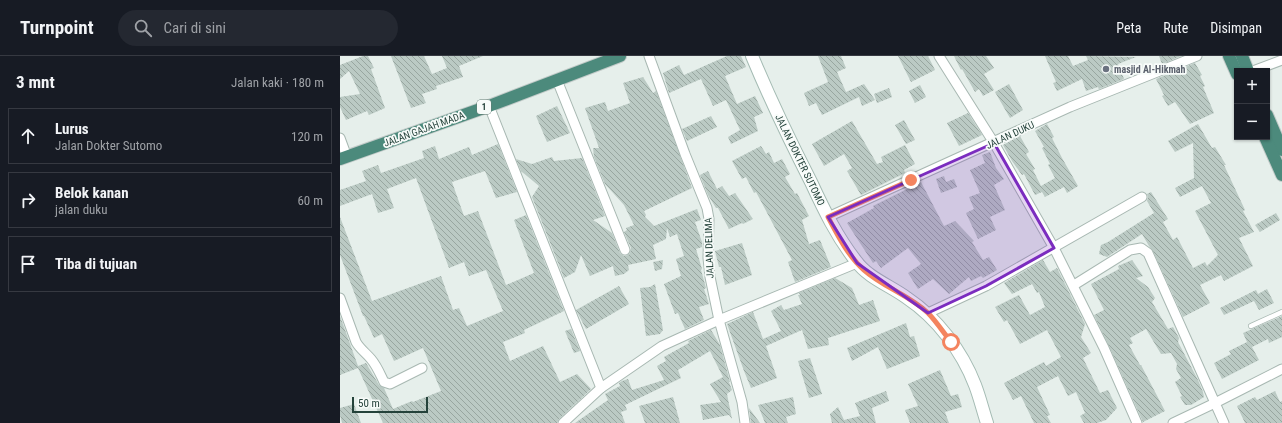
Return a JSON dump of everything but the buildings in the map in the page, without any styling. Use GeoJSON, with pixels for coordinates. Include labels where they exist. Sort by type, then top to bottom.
{"type":"FeatureCollection","features":[{"type":"Feature","properties":{"kind":"highway","name":"JALAN GAJAH MADA"},"geometry":{"type":"LineString","coordinates":[[344,158],[557,80],[601,60],[620,56]]}},
{"type":"Feature","properties":{"kind":"highway"},"geometry":{"type":"LineString","coordinates":[[1229,56],[1234,68]]}},
{"type":"Feature","properties":{"kind":"highway"},"geometry":{"type":"LineString","coordinates":[[1242,56],[1247,68]]}},
{"type":"Feature","properties":{"kind":"highway"},"geometry":{"type":"LineString","coordinates":[[1270,122],[1282,150]]}},
{"type":"Feature","properties":{"kind":"highway"},"geometry":{"type":"LineString","coordinates":[[1266,140],[1282,176]]}},
{"type":"Feature","properties":{"kind":"main road","name":"JALAN DOKTER SUTOMO"},"geometry":{"type":"LineString","coordinates":[[752,56],[778,115],[828,217],[845,247],[866,272],[928,313],[963,360],[975,384],[987,423]]}},
{"type":"Feature","properties":{"kind":"street","name":"JALAN DELIMA"},"geometry":{"type":"LineString","coordinates":[[649,56],[685,154],[707,208],[709,219],[708,258],[710,277],[719,320],[742,402],[745,423]]}},
{"type":"Feature","properties":{"kind":"street"},"geometry":{"type":"LineString","coordinates":[[939,56],[994,143],[1074,285],[1137,423]]}},
{"type":"Feature","properties":{"kind":"street","name":"JALAN DUKU"},"geometry":{"type":"LineString","coordinates":[[828,217],[994,143],[1070,107],[1196,57]]}},
{"type":"Feature","properties":{"kind":"street"},"geometry":{"type":"LineString","coordinates":[[1261,68],[1282,60]]}},
{"type":"Feature","properties":{"kind":"street"},"geometry":{"type":"LineString","coordinates":[[557,80],[625,250]]}},
{"type":"Feature","properties":{"kind":"street"},"geometry":{"type":"LineString","coordinates":[[488,106],[601,388]]}},
{"type":"Feature","properties":{"kind":"street"},"geometry":{"type":"LineString","coordinates":[[340,138],[344,158]]}},
{"type":"Feature","properties":{"kind":"street"},"geometry":{"type":"LineString","coordinates":[[928,313],[986,286],[1142,198]]}},
{"type":"Feature","properties":{"kind":"street"},"geometry":{"type":"LineString","coordinates":[[1074,285],[1130,250],[1141,248],[1145,250],[1148,253],[1224,423]]}},
{"type":"Feature","properties":{"kind":"street"},"geometry":{"type":"LineString","coordinates":[[563,423],[601,388],[662,346],[719,320],[857,263]]}},
{"type":"Feature","properties":{"kind":"street"},"geometry":{"type":"LineString","coordinates":[[340,298],[358,346],[375,364],[384,382],[390,384],[422,368]]}},
{"type":"Feature","properties":{"kind":"street"},"geometry":{"type":"LineString","coordinates":[[1173,423],[1282,369]]}},
{"type":"Feature","properties":{"kind":"lane"},"geometry":{"type":"LineString","coordinates":[[1251,326],[1282,312]]}},
{"type":"Feature","properties":{"kind":"highlighted area"},"geometry":{"type":"Polygon","coordinates":[[[994,143],[1054,248],[986,286],[928,313],[857,263],[828,217],[994,143]]]}},
{"type":"Feature","properties":{"kind":"place","name":"masjid Al-Hikmah"},"geometry":{"type":"Point","coordinates":[1106,69]}},
{"type":"Feature","properties":{"kind":"route"},"geometry":{"type":"LineString","coordinates":[[911,180],[828,217],[834,230],[857,263],[866,272],[928,313],[951,342]]}}]}
